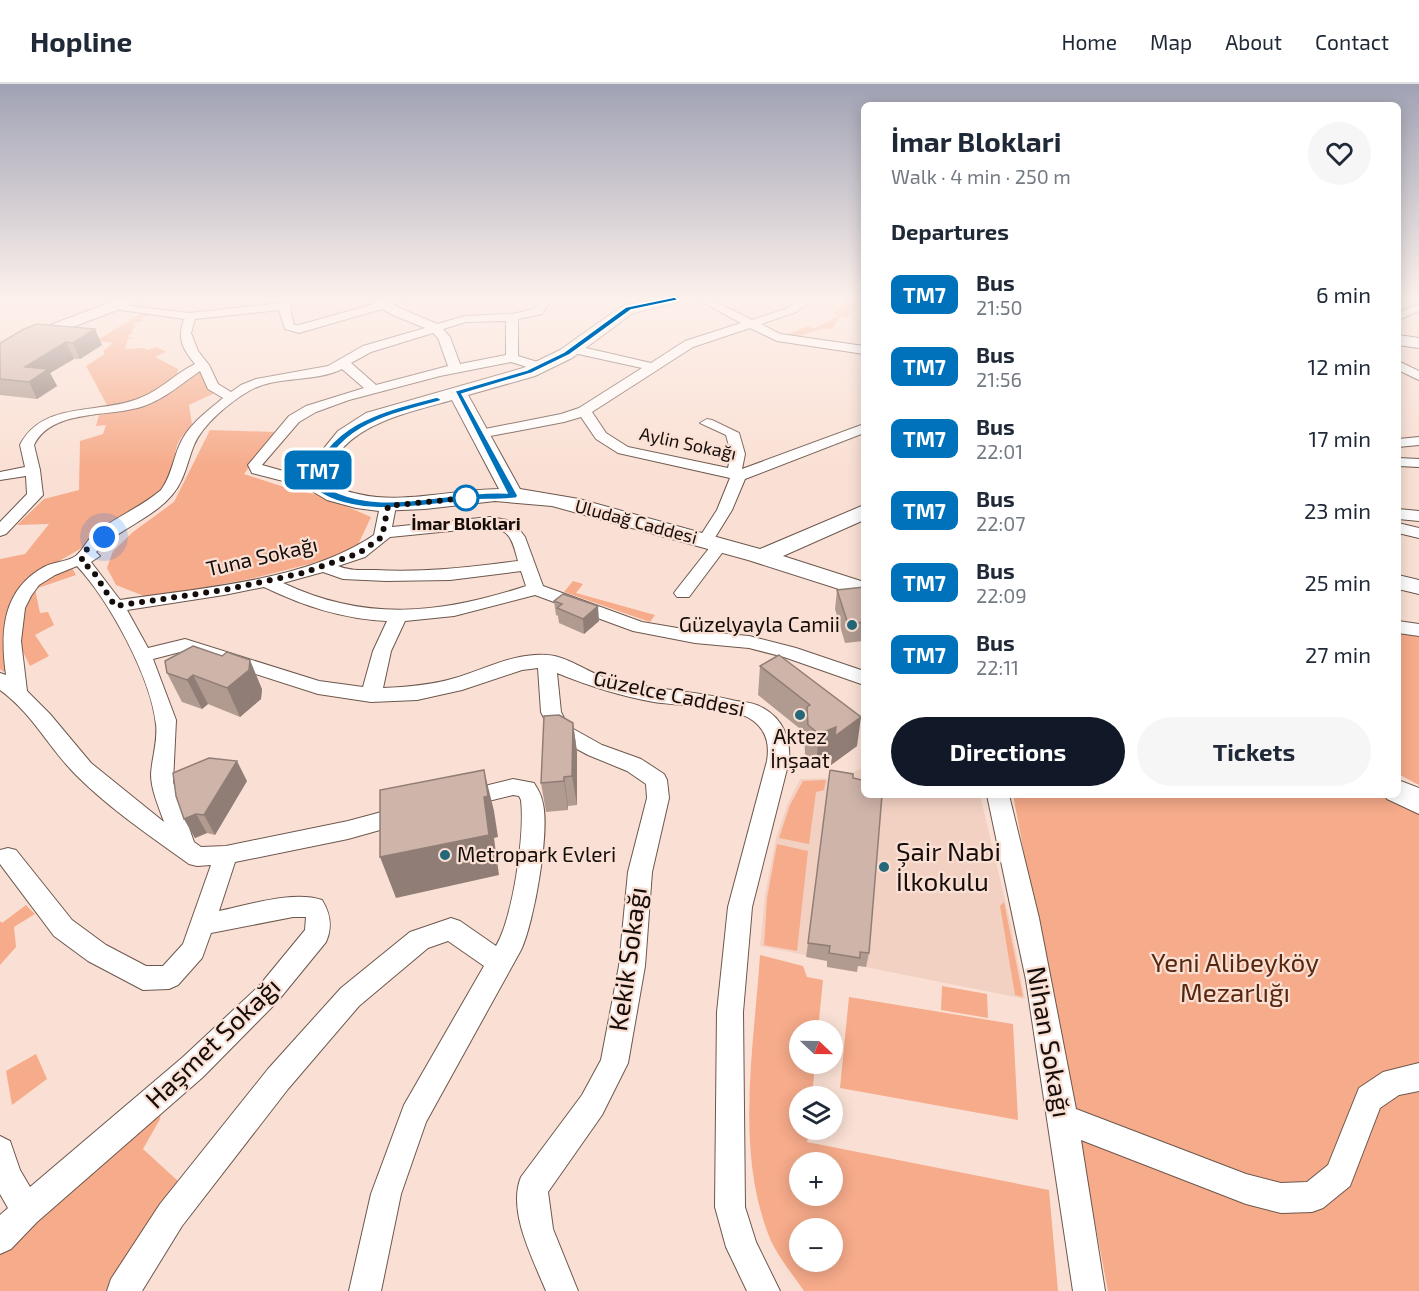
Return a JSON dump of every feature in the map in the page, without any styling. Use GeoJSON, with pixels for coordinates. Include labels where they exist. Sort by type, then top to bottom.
{"type":"FeatureCollection","features":[{"type":"Feature","properties":{"kind":"main road"},"geometry":{"type":"LineString","coordinates":[[314,484],[318,468],[345,435],[373,417],[540,367],[561,355]]}},
{"type":"Feature","properties":{"kind":"main road"},"geometry":{"type":"LineString","coordinates":[[458,393],[513,496]]}},
{"type":"Feature","properties":{"kind":"main road","name":"Uludağ Caddesi"},"geometry":{"type":"LineString","coordinates":[[314,484],[329,494],[348,501],[388,506],[497,495],[556,500],[762,556],[861,589]]}},
{"type":"Feature","properties":{"kind":"main road"},"geometry":{"type":"LineString","coordinates":[[762,556],[861,513]]}},
{"type":"Feature","properties":{"kind":"main road"},"geometry":{"type":"LineString","coordinates":[[1401,583],[1419,587]]}},
{"type":"Feature","properties":{"kind":"main road"},"geometry":{"type":"LineString","coordinates":[[1401,793],[1419,802]]}},
{"type":"Feature","properties":{"kind":"street"},"geometry":{"type":"LineString","coordinates":[[195,355],[203,365],[213,386],[231,398]]}},
{"type":"Feature","properties":{"kind":"street"},"geometry":{"type":"LineString","coordinates":[[352,355],[343,363],[319,373],[250,385],[237,391],[188,439],[177,477],[155,508],[99,553],[50,570],[24,589],[17,600],[11,621],[9,687],[43,719],[83,769],[148,823],[183,845],[197,857],[226,855],[348,830],[513,787],[526,789],[532,800],[531,831],[519,919],[512,942],[414,1115],[386,1194],[365,1291]]}},
{"type":"Feature","properties":{"kind":"street"},"geometry":{"type":"LineString","coordinates":[[451,355],[455,368]]}},
{"type":"Feature","properties":{"kind":"street"},"geometry":{"type":"LineString","coordinates":[[601,355],[653,367]]}},
{"type":"Feature","properties":{"kind":"street"},"geometry":{"type":"LineString","coordinates":[[480,434],[564,418],[584,411],[671,355]]}},
{"type":"Feature","properties":{"kind":"street"},"geometry":{"type":"LineString","coordinates":[[314,484],[276,477],[257,470],[255,465],[294,419],[311,409],[373,389],[455,368],[512,358],[540,367]]}},
{"type":"Feature","properties":{"kind":"street"},"geometry":{"type":"LineString","coordinates":[[343,363],[373,389]]}},
{"type":"Feature","properties":{"kind":"street"},"geometry":{"type":"LineString","coordinates":[[0,531],[36,495],[27,445],[32,433],[43,424],[69,416],[124,408],[143,402],[177,384],[188,372],[203,365]]}},
{"type":"Feature","properties":{"kind":"street"},"geometry":{"type":"LineString","coordinates":[[1401,367],[1419,376]]}},
{"type":"Feature","properties":{"kind":"street","name":"Aylin Sokağı"},"geometry":{"type":"LineString","coordinates":[[584,411],[601,436],[623,450],[735,475],[861,429]]}},
{"type":"Feature","properties":{"kind":"street"},"geometry":{"type":"LineString","coordinates":[[682,593],[712,543],[733,495],[735,475],[739,464],[732,433],[707,423]]}},
{"type":"Feature","properties":{"kind":"street"},"geometry":{"type":"LineString","coordinates":[[1401,462],[1419,463]]}},
{"type":"Feature","properties":{"kind":"street"},"geometry":{"type":"LineString","coordinates":[[0,476],[33,470]]}},
{"type":"Feature","properties":{"kind":"street"},"geometry":{"type":"LineString","coordinates":[[388,506],[382,533],[502,523],[510,526],[519,542],[535,589]]}},
{"type":"Feature","properties":{"kind":"street"},"geometry":{"type":"LineString","coordinates":[[1401,514],[1419,516]]}},
{"type":"Feature","properties":{"kind":"street"},"geometry":{"type":"LineString","coordinates":[[1401,529],[1419,533]]}},
{"type":"Feature","properties":{"kind":"street","name":"Tuna Sokağı"},"geometry":{"type":"LineString","coordinates":[[115,606],[268,582],[325,567],[359,553],[382,537],[382,533]]}},
{"type":"Feature","properties":{"kind":"street"},"geometry":{"type":"LineString","coordinates":[[81,561],[93,571],[115,606],[156,686],[167,723],[162,777],[183,845]]}},
{"type":"Feature","properties":{"kind":"street"},"geometry":{"type":"LineString","coordinates":[[325,567],[343,574],[386,576],[450,575],[526,565]]}},
{"type":"Feature","properties":{"kind":"street"},"geometry":{"type":"LineString","coordinates":[[268,582],[312,602],[363,614],[453,611],[506,599],[535,589],[639,627],[695,637],[749,642],[789,652],[861,677]]}},
{"type":"Feature","properties":{"kind":"street"},"geometry":{"type":"LineString","coordinates":[[371,695],[382,651],[399,614]]}},
{"type":"Feature","properties":{"kind":"street"},"geometry":{"type":"LineString","coordinates":[[1401,627],[1419,630]]}},
{"type":"Feature","properties":{"kind":"street","name":"Güzelce Caddesi"},"geometry":{"type":"LineString","coordinates":[[142,656],[185,645],[318,687],[371,695],[417,693],[455,685],[520,664],[546,661],[601,683],[654,695],[714,702],[755,712],[772,726],[780,746],[778,761],[740,907],[730,1012],[730,1207],[742,1247],[764,1291]]}},
{"type":"Feature","properties":{"kind":"street","name":"Kekik Sokağı"},"geometry":{"type":"LineString","coordinates":[[546,661],[551,712],[560,731],[595,750],[634,765],[656,780],[658,798],[640,872],[632,966],[614,1064],[592,1105],[532,1188],[537,1229],[562,1291]]}},
{"type":"Feature","properties":{"kind":"street","name":"Nihan Sokağı"},"geometry":{"type":"LineString","coordinates":[[999,798],[1008,832],[1053,1055],[1089,1291]]}},
{"type":"Feature","properties":{"kind":"street"},"geometry":{"type":"LineString","coordinates":[[8,856],[63,928],[96,954],[143,978],[169,977],[193,950],[204,924],[226,855]]}},
{"type":"Feature","properties":{"kind":"street","name":"Haşmet Sokağı"},"geometry":{"type":"LineString","coordinates":[[0,1238],[26,1212],[193,1068],[228,1034],[268,994],[302,953],[317,934],[319,924],[318,915],[313,908],[293,907],[204,924]]}},
{"type":"Feature","properties":{"kind":"street"},"geometry":{"type":"LineString","coordinates":[[123,1291],[171,1215],[278,1079],[350,997],[419,940],[450,930],[500,963]]}},
{"type":"Feature","properties":{"kind":"street"},"geometry":{"type":"LineString","coordinates":[[1063,1119],[1246,1189],[1281,1198],[1312,1197],[1339,1175],[1369,1098],[1394,1082],[1419,1077]]}},
{"type":"Feature","properties":{"kind":"street"},"geometry":{"type":"LineString","coordinates":[[0,1151],[7,1176],[26,1212]]}},
{"type":"Feature","properties":{"kind":"shaded area","name":"Şair Nabi İlkokulu"},"geometry":{"type":"Polygon","coordinates":[[[861,768],[861,798],[981,798],[1011,925],[1025,999],[760,946],[765,895],[776,838],[788,803],[800,779],[842,778],[861,768]]]}},
{"type":"Feature","properties":{"kind":"green space"},"geometry":{"type":"Polygon","coordinates":[[[103,355],[159,355],[155,357],[178,369],[176,378],[171,384],[129,404],[108,407],[86,366],[103,355]]]}},
{"type":"Feature","properties":{"kind":"green space"},"geometry":{"type":"Polygon","coordinates":[[[201,372],[217,392],[189,405],[192,424],[178,443],[168,481],[136,513],[23,582],[10,602],[7,613],[4,635],[7,670],[4,672],[0,669],[0,559],[25,554],[49,524],[17,525],[44,499],[79,490],[80,441],[103,434],[106,425],[96,426],[99,415],[124,410],[201,372]]]}},
{"type":"Feature","properties":{"kind":"green space"},"geometry":{"type":"Polygon","coordinates":[[[210,430],[275,432],[244,474],[290,489],[320,495],[371,517],[356,549],[325,560],[254,578],[160,596],[144,596],[116,585],[107,568],[113,551],[133,532],[174,502],[210,430]]]}},
{"type":"Feature","properties":{"kind":"green space"},"geometry":{"type":"Polygon","coordinates":[[[72,568],[76,575],[35,589],[40,613],[48,612],[54,625],[35,635],[49,656],[30,666],[18,642],[23,601],[41,580],[72,568]]]}},
{"type":"Feature","properties":{"kind":"green space"},"geometry":{"type":"Polygon","coordinates":[[[573,581],[583,584],[576,593],[655,615],[650,622],[564,592],[573,581]]]}},
{"type":"Feature","properties":{"kind":"green space"},"geometry":{"type":"Polygon","coordinates":[[[1401,633],[1419,636],[1419,785],[1401,776],[1401,633]]]}},
{"type":"Feature","properties":{"kind":"green space"},"geometry":{"type":"Polygon","coordinates":[[[826,780],[824,790],[816,792],[809,844],[779,838],[790,805],[803,781],[826,780]]]}},
{"type":"Feature","properties":{"kind":"green space","name":"Yeni Alibeyköy Mezarlığı"},"geometry":{"type":"Polygon","coordinates":[[[1014,798],[1394,798],[1419,812],[1419,1291],[1108,1291],[1014,798]]]}},
{"type":"Feature","properties":{"kind":"green space"},"geometry":{"type":"Polygon","coordinates":[[[777,844],[808,851],[797,951],[764,945],[767,898],[777,844]]]}},
{"type":"Feature","properties":{"kind":"green space"},"geometry":{"type":"Polygon","coordinates":[[[1004,902],[1023,997],[1015,995],[1000,906],[1004,902]]]}},
{"type":"Feature","properties":{"kind":"green space"},"geometry":{"type":"Polygon","coordinates":[[[26,905],[35,914],[14,927],[16,947],[0,965],[0,921],[2,923],[26,905]]]}},
{"type":"Feature","properties":{"kind":"green space"},"geometry":{"type":"Polygon","coordinates":[[[760,955],[803,966],[807,977],[823,980],[819,1020],[789,1020],[789,1074],[814,1074],[813,1086],[789,1086],[789,1140],[807,1140],[807,1142],[1049,1190],[1058,1291],[804,1291],[791,1272],[843,1272],[843,1218],[789,1218],[789,1270],[771,1241],[760,1207],[753,1172],[749,1100],[760,955]]]}},
{"type":"Feature","properties":{"kind":"green space"},"geometry":{"type":"Polygon","coordinates":[[[942,986],[987,994],[988,1018],[941,1010],[942,986]]]}},
{"type":"Feature","properties":{"kind":"green space"},"geometry":{"type":"Polygon","coordinates":[[[849,997],[1013,1024],[1018,1120],[843,1089],[843,1086],[840,1086],[849,997]]]}},
{"type":"Feature","properties":{"kind":"green space"},"geometry":{"type":"Polygon","coordinates":[[[36,1054],[47,1079],[12,1105],[6,1071],[36,1054]]]}},
{"type":"Feature","properties":{"kind":"green space"},"geometry":{"type":"Polygon","coordinates":[[[161,1112],[160,1119],[143,1149],[178,1181],[108,1291],[0,1291],[0,1253],[161,1112]]]}},
{"type":"Feature","properties":{"kind":"building"},"geometry":{"type":"Polygon","coordinates":[[[0,355],[44,355],[25,367],[48,369],[29,382],[0,379],[0,355]]]}},
{"type":"Feature","properties":{"kind":"building"},"geometry":{"type":"Polygon","coordinates":[[[861,587],[861,622],[848,624],[837,590],[861,587]]]}},
{"type":"Feature","properties":{"kind":"building"},"geometry":{"type":"Polygon","coordinates":[[[563,594],[598,606],[583,619],[557,608],[562,604],[554,601],[563,594]]]}},
{"type":"Feature","properties":{"kind":"building"},"geometry":{"type":"Polygon","coordinates":[[[193,646],[222,656],[227,652],[250,660],[249,670],[227,688],[193,675],[187,680],[167,673],[165,661],[193,646]]]}},
{"type":"Feature","properties":{"kind":"building"},"geometry":{"type":"Polygon","coordinates":[[[779,655],[861,717],[835,736],[836,727],[819,734],[808,725],[807,707],[810,705],[760,666],[779,655]]]}},
{"type":"Feature","properties":{"kind":"building"},"geometry":{"type":"Polygon","coordinates":[[[559,715],[573,723],[572,776],[564,777],[564,781],[541,783],[544,716],[559,715]]]}},
{"type":"Feature","properties":{"kind":"building"},"geometry":{"type":"Polygon","coordinates":[[[209,758],[237,761],[204,815],[196,814],[184,819],[176,796],[173,773],[209,758]]]}},
{"type":"Feature","properties":{"kind":"building"},"geometry":{"type":"Polygon","coordinates":[[[484,770],[488,796],[484,797],[489,835],[380,857],[380,790],[484,770]]]}},
{"type":"Feature","properties":{"kind":"building","name":"Şair Nabi İlkokulu"},"geometry":{"type":"Polygon","coordinates":[[[830,770],[853,774],[853,778],[861,780],[861,798],[882,798],[869,953],[860,952],[860,958],[829,953],[830,946],[808,943],[830,770]]]}},
{"type":"Feature","properties":{"kind":"bus line","name":"TM7"},"geometry":{"type":"LineString","coordinates":[[437,399],[373,417],[345,435],[318,468],[314,484],[329,494],[348,501],[388,506],[497,495],[513,496],[458,393],[530,372],[563,355]]}},
{"type":"Feature","properties":{"kind":"place","name":"İmar Bloklari"},"geometry":{"type":"Point","coordinates":[466,498]}},
{"type":"Feature","properties":{"kind":"place","name":"Güzelyayla Camii"},"geometry":{"type":"Point","coordinates":[852,625]}},
{"type":"Feature","properties":{"kind":"place","name":"Aktez İnşaat"},"geometry":{"type":"Point","coordinates":[800,715]}},
{"type":"Feature","properties":{"kind":"place","name":"Metropark Evleri"},"geometry":{"type":"Point","coordinates":[445,855]}},
{"type":"Feature","properties":{"kind":"place","name":"Şair Nabi İlkokulu"},"geometry":{"type":"Point","coordinates":[884,867]}},
{"type":"Feature","properties":{"kind":"route"},"geometry":{"type":"LineString","coordinates":[[104,537],[88,547],[81,561],[93,571],[115,606],[268,582],[325,567],[359,553],[382,537],[388,506],[475,497],[466,498]]}}]}
